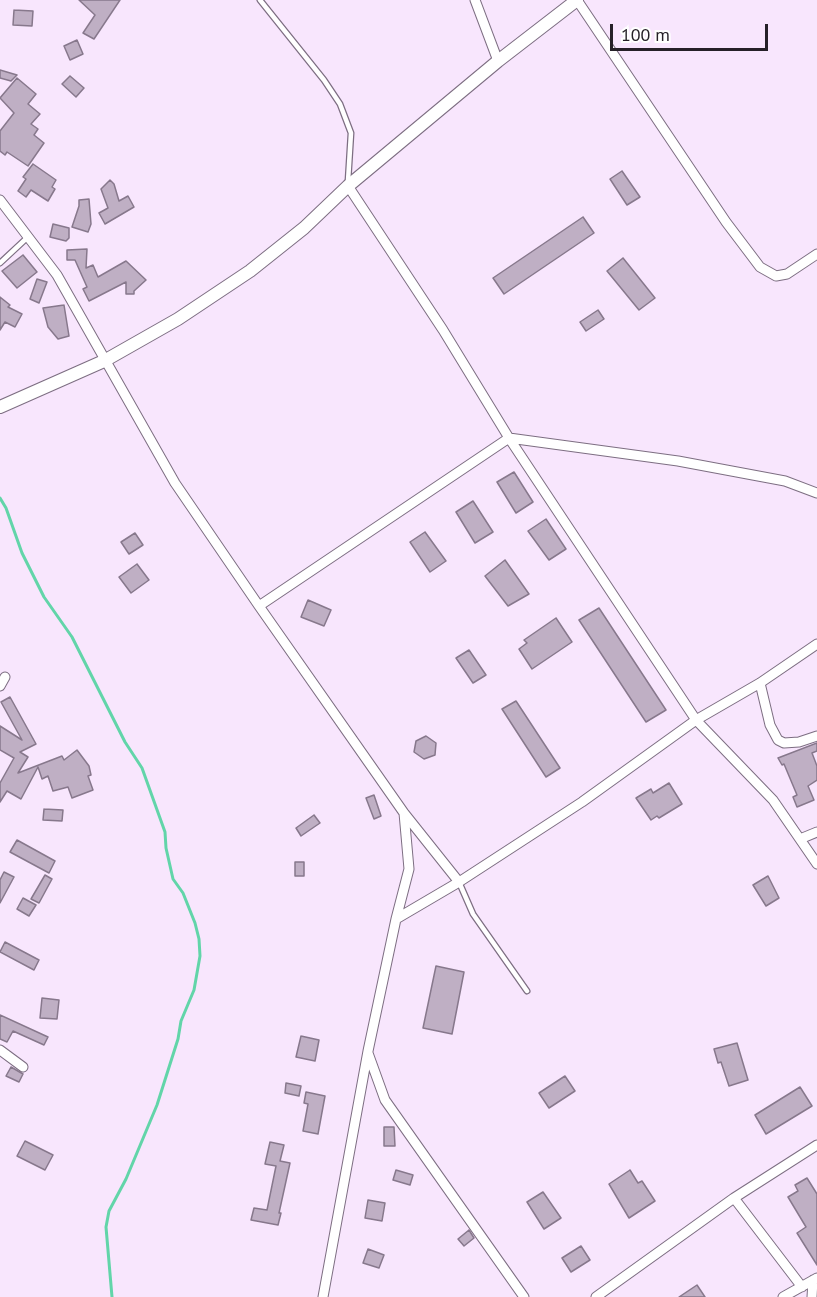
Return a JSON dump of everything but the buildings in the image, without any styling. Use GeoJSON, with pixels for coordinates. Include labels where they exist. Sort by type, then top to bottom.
{"type":"FeatureCollection","features":[{"type":"Feature","properties":{"kind":"main road"},"geometry":{"type":"LineString","coordinates":[[0,407],[105,361],[177,319],[250,271],[304,228],[348,186],[498,61],[577,0]]}},
{"type":"Feature","properties":{"kind":"street"},"geometry":{"type":"LineString","coordinates":[[475,0],[498,61]]}},
{"type":"Feature","properties":{"kind":"street"},"geometry":{"type":"LineString","coordinates":[[577,0],[726,222],[760,267],[776,276],[787,274],[817,254]]}},
{"type":"Feature","properties":{"kind":"street"},"geometry":{"type":"LineString","coordinates":[[348,186],[443,330],[509,438],[696,720],[773,800],[817,864]]}},
{"type":"Feature","properties":{"kind":"street"},"geometry":{"type":"LineString","coordinates":[[0,200],[63,285],[81,314],[105,361],[175,483],[404,813],[459,882]]}},
{"type":"Feature","properties":{"kind":"street"},"geometry":{"type":"LineString","coordinates":[[259,606],[509,438],[678,461],[785,481],[817,493]]}},
{"type":"Feature","properties":{"kind":"street"},"geometry":{"type":"LineString","coordinates":[[396,919],[459,882],[582,802],[696,720],[760,683],[817,644]]}},
{"type":"Feature","properties":{"kind":"street"},"geometry":{"type":"LineString","coordinates":[[0,686],[5,677]]}},
{"type":"Feature","properties":{"kind":"street"},"geometry":{"type":"LineString","coordinates":[[760,683],[770,725],[778,740],[784,743],[799,742],[817,736]]}},
{"type":"Feature","properties":{"kind":"street"},"geometry":{"type":"LineString","coordinates":[[323,1297],[368,1051],[409,869],[404,813]]}},
{"type":"Feature","properties":{"kind":"street"},"geometry":{"type":"LineString","coordinates":[[800,839],[817,832]]}},
{"type":"Feature","properties":{"kind":"street"},"geometry":{"type":"LineString","coordinates":[[0,1050],[23,1067]]}},
{"type":"Feature","properties":{"kind":"street"},"geometry":{"type":"LineString","coordinates":[[368,1051],[385,1100],[524,1297]]}},
{"type":"Feature","properties":{"kind":"street"},"geometry":{"type":"LineString","coordinates":[[596,1297],[735,1198],[817,1145]]}},
{"type":"Feature","properties":{"kind":"street"},"geometry":{"type":"LineString","coordinates":[[735,1198],[802,1287]]}},
{"type":"Feature","properties":{"kind":"street"},"geometry":{"type":"LineString","coordinates":[[783,1297],[815,1279]]}},
{"type":"Feature","properties":{"kind":"street"},"geometry":{"type":"LineString","coordinates":[[812,1297],[815,1279]]}},
{"type":"Feature","properties":{"kind":"lane"},"geometry":{"type":"LineString","coordinates":[[260,0],[324,80],[339,104],[351,133],[348,186]]}},
{"type":"Feature","properties":{"kind":"lane"},"geometry":{"type":"LineString","coordinates":[[0,263],[28,236]]}},
{"type":"Feature","properties":{"kind":"lane"},"geometry":{"type":"LineString","coordinates":[[459,882],[473,914],[527,991]]}},
{"type":"Feature","properties":{"kind":"waterway"},"geometry":{"type":"LineString","coordinates":[[0,498],[6,508],[22,553],[44,597],[72,637],[125,742],[142,768],[165,832],[173,879],[183,893],[199,939],[200,956],[194,990],[181,1021],[178,1039],[157,1105],[126,1179],[109,1211],[106,1227],[112,1297]]}}]}
